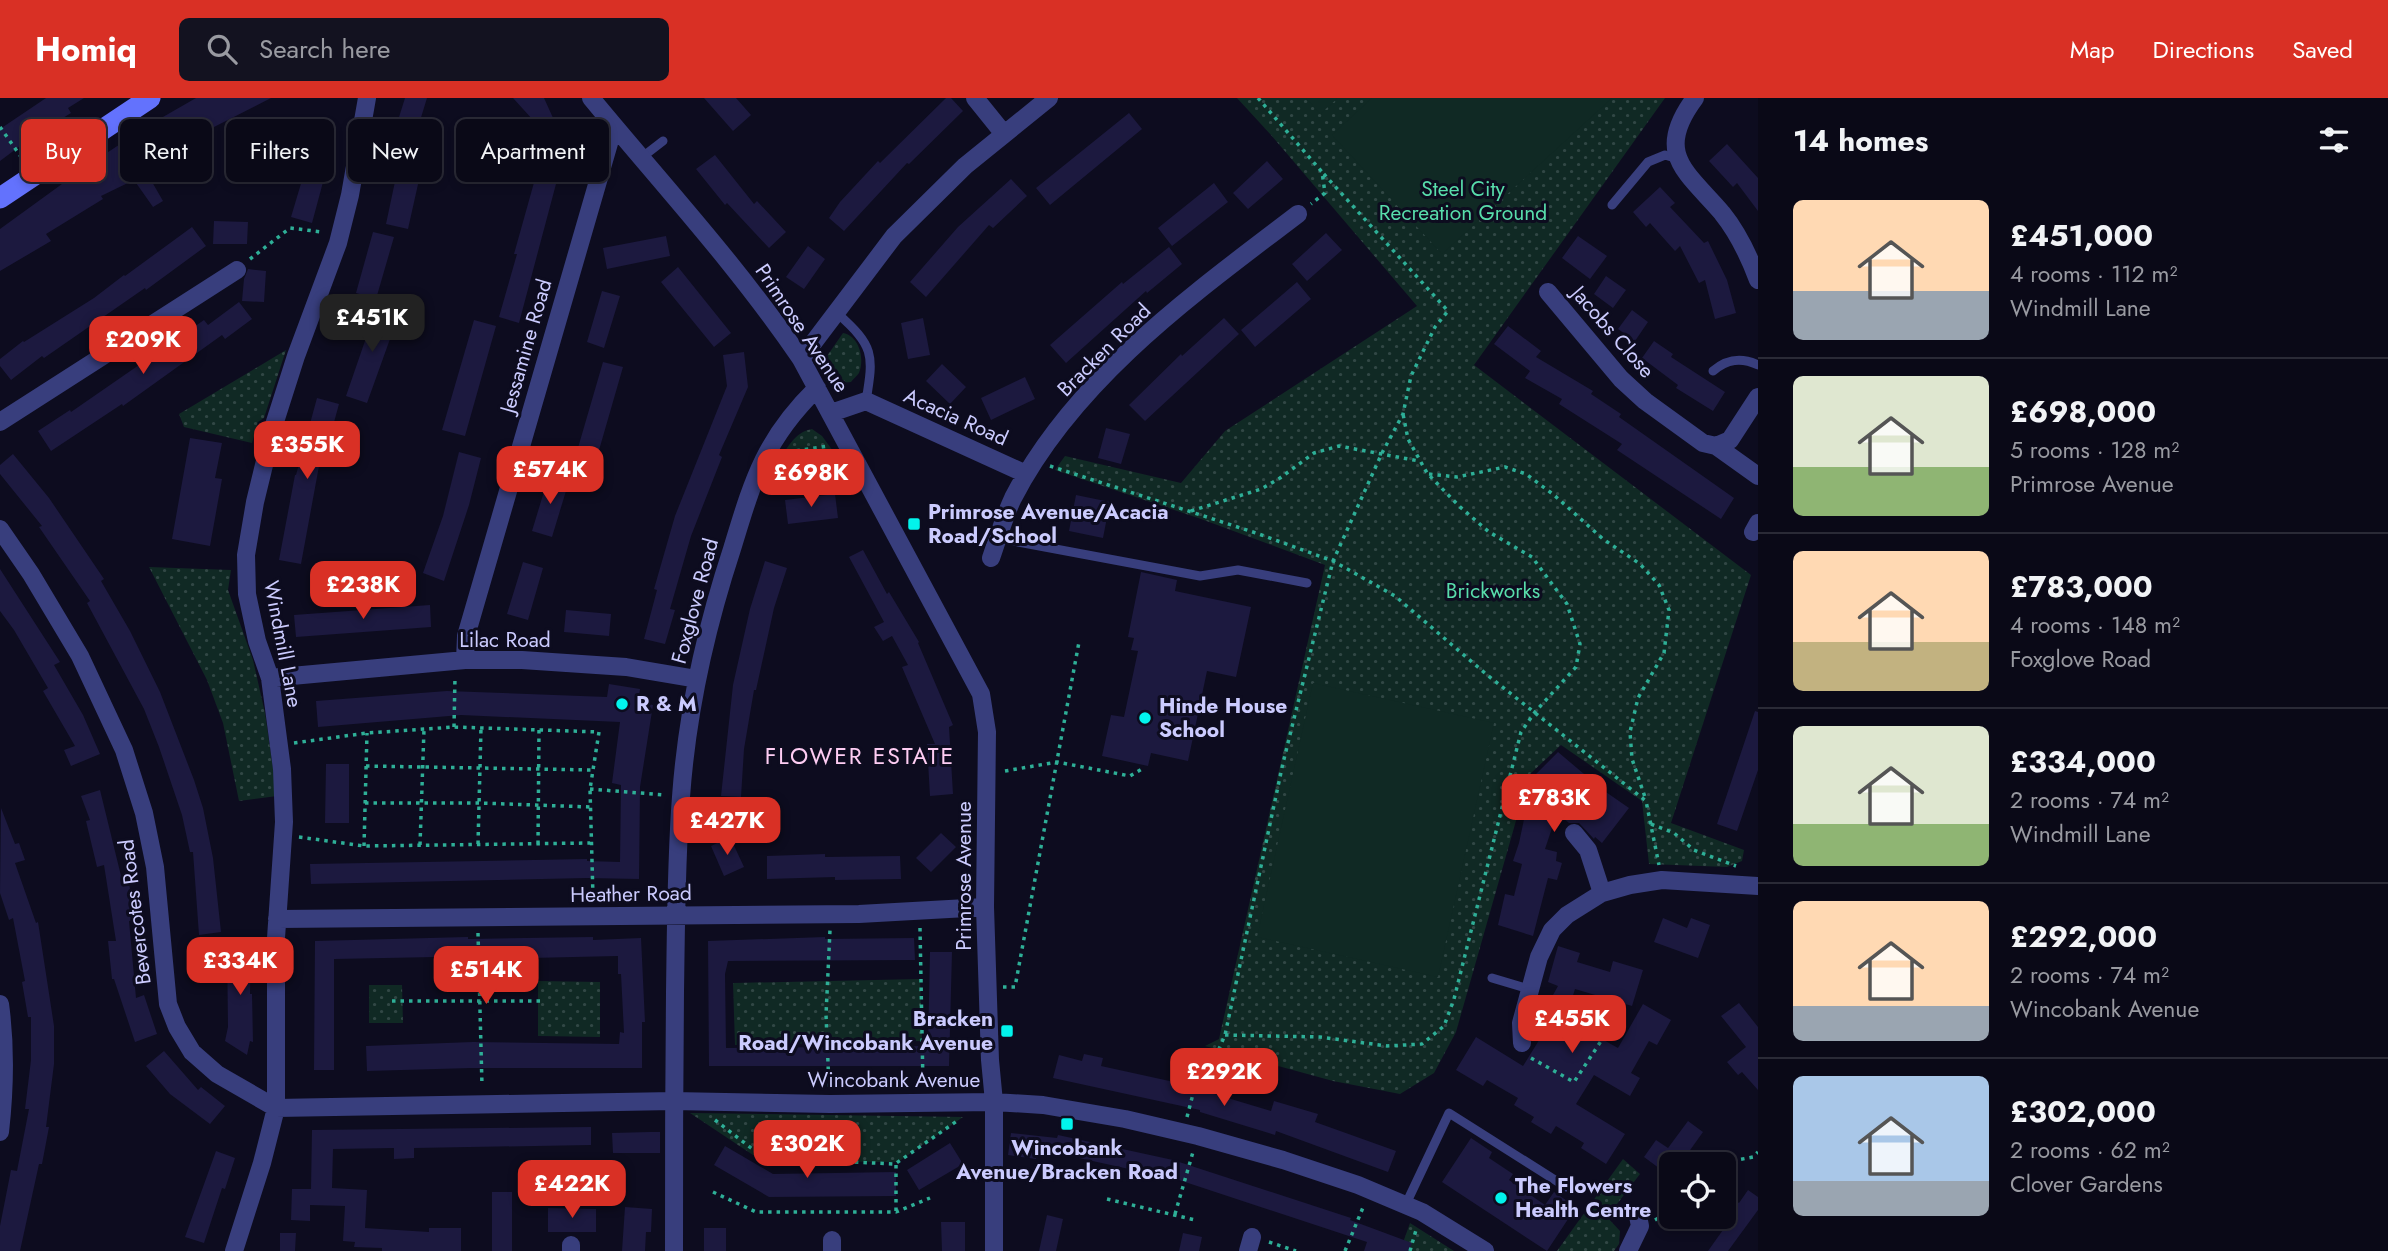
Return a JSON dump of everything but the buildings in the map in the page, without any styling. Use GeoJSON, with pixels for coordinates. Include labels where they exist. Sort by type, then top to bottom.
{"type":"FeatureCollection","features":[{"type":"Feature","properties":{"kind":"main road"},"geometry":{"type":"LineString","coordinates":[[106,126],[149,98]]}},
{"type":"Feature","properties":{"kind":"main road"},"geometry":{"type":"LineString","coordinates":[[0,198],[23,182]]}},
{"type":"Feature","properties":{"kind":"street","name":"Windmill Lane"},"geometry":{"type":"LineString","coordinates":[[234,1251],[276,1108],[277,919],[284,796],[270,678],[257,642],[247,594],[246,555],[255,502],[274,428],[296,356],[338,243],[350,195],[367,98]]}},
{"type":"Feature","properties":{"kind":"street","name":"Primrose Avenue"},"geometry":{"type":"LineString","coordinates":[[591,98],[721,251],[774,318],[801,359],[981,694],[987,732],[985,907],[994,1251]]}},
{"type":"Feature","properties":{"kind":"street"},"geometry":{"type":"LineString","coordinates":[[975,98],[1004,134]]}},
{"type":"Feature","properties":{"kind":"street"},"geometry":{"type":"LineString","coordinates":[[801,359],[894,236],[965,166],[1049,98]]}},
{"type":"Feature","properties":{"kind":"street"},"geometry":{"type":"LineString","coordinates":[[1695,98],[1677,129],[1678,159],[1686,176],[1737,233],[1758,281]]}},
{"type":"Feature","properties":{"kind":"street","name":"Jessamine Road"},"geometry":{"type":"LineString","coordinates":[[460,661],[614,126]]}},
{"type":"Feature","properties":{"kind":"street","name":"Bracken Road"},"geometry":{"type":"LineString","coordinates":[[991,558],[1012,501],[1031,467],[1102,377],[1198,292],[1298,214]]}},
{"type":"Feature","properties":{"kind":"street"},"geometry":{"type":"LineString","coordinates":[[0,422],[237,270]]}},
{"type":"Feature","properties":{"kind":"street","name":"Jacobs Close"},"geometry":{"type":"LineString","coordinates":[[1548,292],[1621,379],[1645,401],[1703,443],[1716,446],[1758,476]]}},
{"type":"Feature","properties":{"kind":"street","name":"Foxglove Road"},"geometry":{"type":"LineString","coordinates":[[674,1251],[682,1101],[676,916],[681,796],[697,680],[722,577],[757,471],[773,438],[794,410],[817,388]]}},
{"type":"Feature","properties":{"kind":"street"},"geometry":{"type":"LineString","coordinates":[[1716,446],[1730,440],[1758,397]]}},
{"type":"Feature","properties":{"kind":"street"},"geometry":{"type":"LineString","coordinates":[[831,412],[866,401]]}},
{"type":"Feature","properties":{"kind":"street","name":"Acacia Road"},"geometry":{"type":"LineString","coordinates":[[866,401],[1031,467]]}},
{"type":"Feature","properties":{"kind":"street","name":"Bevercotes Road"},"geometry":{"type":"LineString","coordinates":[[0,529],[31,574],[80,656],[124,750],[144,813],[155,867],[168,1004],[177,1027],[192,1052],[217,1074],[276,1108]]}},
{"type":"Feature","properties":{"kind":"street","name":"Lilac Road"},"geometry":{"type":"LineString","coordinates":[[270,678],[460,661],[522,660],[626,667],[697,680]]}},
{"type":"Feature","properties":{"kind":"street"},"geometry":{"type":"LineString","coordinates":[[1574,833],[1588,850],[1602,893]]}},
{"type":"Feature","properties":{"kind":"street"},"geometry":{"type":"LineString","coordinates":[[1522,1043],[1521,1023],[1544,943],[1567,915],[1602,893],[1662,880],[1758,886]]}},
{"type":"Feature","properties":{"kind":"street","name":"Heather Road"},"geometry":{"type":"LineString","coordinates":[[277,919],[830,914],[985,907]]}},
{"type":"Feature","properties":{"kind":"street"},"geometry":{"type":"LineString","coordinates":[[0,1004],[6,1045],[5,1091],[0,1132]]}},
{"type":"Feature","properties":{"kind":"street","name":"Wincobank Avenue"},"geometry":{"type":"LineString","coordinates":[[276,1108],[682,1101],[830,1104],[989,1102],[1043,1105],[1191,1134],[1283,1160],[1422,1212],[1485,1251]]}},
{"type":"Feature","properties":{"kind":"street"},"geometry":{"type":"LineString","coordinates":[[1628,1251],[1640,1226],[1638,1216]]}},
{"type":"Feature","properties":{"kind":"lane"},"geometry":{"type":"LineString","coordinates":[[641,158],[663,141]]}},
{"type":"Feature","properties":{"kind":"lane"},"geometry":{"type":"LineString","coordinates":[[1612,205],[1648,162],[1665,155],[1678,159]]}},
{"type":"Feature","properties":{"kind":"lane"},"geometry":{"type":"LineString","coordinates":[[837,313],[866,342],[870,357],[866,401]]}},
{"type":"Feature","properties":{"kind":"lane"},"geometry":{"type":"LineString","coordinates":[[1713,371],[1724,362],[1737,360],[1758,365]]}},
{"type":"Feature","properties":{"kind":"lane"},"geometry":{"type":"LineString","coordinates":[[997,538],[1200,576],[1238,570],[1307,583]]}},
{"type":"Feature","properties":{"kind":"lane"},"geometry":{"type":"LineString","coordinates":[[1492,978],[1528,993]]}},
{"type":"Feature","properties":{"kind":"lane"},"geometry":{"type":"LineString","coordinates":[[1405,1206],[1449,1113],[1566,1187]]}},
{"type":"Feature","properties":{"kind":"path"},"geometry":{"type":"LineString","coordinates":[[1175,1214],[1191,1134],[1199,1071],[1219,1049],[1225,1035],[1283,763],[1334,562],[1382,453],[1403,414],[1410,376],[1435,327],[1448,311],[1258,98]]}},
{"type":"Feature","properties":{"kind":"path"},"geometry":{"type":"LineString","coordinates":[[0,127],[21,156]]}},
{"type":"Feature","properties":{"kind":"path"},"geometry":{"type":"LineString","coordinates":[[1298,214],[1325,193],[1322,172]]}},
{"type":"Feature","properties":{"kind":"path"},"geometry":{"type":"LineString","coordinates":[[237,270],[290,228],[323,233],[338,243]]}},
{"type":"Feature","properties":{"kind":"path"},"geometry":{"type":"LineString","coordinates":[[1225,1035],[1320,1037],[1387,1046],[1422,1044],[1444,1026],[1454,999],[1521,732],[1535,712],[1576,667],[1580,644],[1567,604],[1532,557],[1489,532],[1427,474],[1408,439],[1403,414]]}},
{"type":"Feature","properties":{"kind":"path"},"geometry":{"type":"LineString","coordinates":[[765,454],[847,442]]}},
{"type":"Feature","properties":{"kind":"path"},"geometry":{"type":"LineString","coordinates":[[1189,512],[1261,489],[1314,453],[1339,446],[1419,461]]}},
{"type":"Feature","properties":{"kind":"path"},"geometry":{"type":"LineString","coordinates":[[1031,467],[1189,512],[1334,562],[1395,596],[1646,802]]}},
{"type":"Feature","properties":{"kind":"path"},"geometry":{"type":"LineString","coordinates":[[1427,474],[1457,477],[1505,467],[1527,474],[1603,539],[1640,564],[1659,585],[1669,610],[1664,653],[1638,698],[1630,732],[1632,759],[1646,802],[1662,880]]}},
{"type":"Feature","properties":{"kind":"path"},"geometry":{"type":"LineString","coordinates":[[988,988],[1015,986],[1079,642]]}},
{"type":"Feature","properties":{"kind":"path"},"geometry":{"type":"LineString","coordinates":[[454,727],[460,661]]}},
{"type":"Feature","properties":{"kind":"path"},"geometry":{"type":"LineString","coordinates":[[278,745],[367,733],[454,727],[599,732],[590,789],[594,917]]}},
{"type":"Feature","properties":{"kind":"path"},"geometry":{"type":"LineString","coordinates":[[478,844],[481,728]]}},
{"type":"Feature","properties":{"kind":"path"},"geometry":{"type":"LineString","coordinates":[[420,845],[424,729]]}},
{"type":"Feature","properties":{"kind":"path"},"geometry":{"type":"LineString","coordinates":[[538,844],[539,730]]}},
{"type":"Feature","properties":{"kind":"path"},"geometry":{"type":"LineString","coordinates":[[364,846],[367,733]]}},
{"type":"Feature","properties":{"kind":"path"},"geometry":{"type":"LineString","coordinates":[[987,775],[1057,762],[1130,776],[1142,769]]}},
{"type":"Feature","properties":{"kind":"path"},"geometry":{"type":"LineString","coordinates":[[366,766],[593,770]]}},
{"type":"Feature","properties":{"kind":"path"},"geometry":{"type":"LineString","coordinates":[[590,789],[681,796]]}},
{"type":"Feature","properties":{"kind":"path"},"geometry":{"type":"LineString","coordinates":[[365,803],[590,807]]}},
{"type":"Feature","properties":{"kind":"path"},"geometry":{"type":"LineString","coordinates":[[1651,824],[1675,833],[1694,850],[1741,869]]}},
{"type":"Feature","properties":{"kind":"path"},"geometry":{"type":"LineString","coordinates":[[283,835],[364,846],[590,843]]}},
{"type":"Feature","properties":{"kind":"path"},"geometry":{"type":"LineString","coordinates":[[920,911],[923,1104]]}},
{"type":"Feature","properties":{"kind":"path"},"geometry":{"type":"LineString","coordinates":[[830,914],[826,1015],[830,1104]]}},
{"type":"Feature","properties":{"kind":"path"},"geometry":{"type":"LineString","coordinates":[[477,918],[483,1106]]}},
{"type":"Feature","properties":{"kind":"path"},"geometry":{"type":"LineString","coordinates":[[1522,1043],[1526,1055],[1574,1082],[1609,1029],[1586,1004],[1560,1007],[1528,993]]}},
{"type":"Feature","properties":{"kind":"path"},"geometry":{"type":"LineString","coordinates":[[393,1001],[545,1001]]}},
{"type":"Feature","properties":{"kind":"path"},"geometry":{"type":"LineString","coordinates":[[682,1101],[764,1158],[895,1164],[989,1102]]}},
{"type":"Feature","properties":{"kind":"path"},"geometry":{"type":"LineString","coordinates":[[1736,1160],[1753,1157],[1758,1152]]}},
{"type":"Feature","properties":{"kind":"path"},"geometry":{"type":"LineString","coordinates":[[895,1164],[896,1212]]}},
{"type":"Feature","properties":{"kind":"path"},"geometry":{"type":"LineString","coordinates":[[1345,1251],[1370,1191]]}},
{"type":"Feature","properties":{"kind":"path"},"geometry":{"type":"LineString","coordinates":[[713,1192],[756,1212],[896,1212],[930,1198]]}},
{"type":"Feature","properties":{"kind":"path"},"geometry":{"type":"LineString","coordinates":[[1107,1199],[1195,1220]]}},
{"type":"Feature","properties":{"kind":"green space","name":"Brickworks"},"geometry":{"type":"Polygon","coordinates":[[[1237,98],[1665,98],[1474,365],[1751,575],[1671,823],[1744,850],[1742,861],[1727,867],[1649,864],[1642,801],[1561,745],[1529,775],[1456,1032],[1434,1073],[1400,1094],[1333,1081],[1205,1046],[1219,1039],[1325,565],[1201,519],[1055,470],[1065,456],[1181,483],[1225,431],[1417,306],[1237,98]]]}},
{"type":"Feature","properties":{"kind":"green space"},"geometry":{"type":"Polygon","coordinates":[[[1306,98],[1338,98],[1320,114],[1306,98]]]}},
{"type":"Feature","properties":{"kind":"green space","name":"Steel City Recreation Ground"},"geometry":{"type":"Polygon","coordinates":[[[1372,98],[1612,98],[1442,254],[1332,135],[1372,98]]]}},
{"type":"Feature","properties":{"kind":"green space"},"geometry":{"type":"Polygon","coordinates":[[[843,333],[857,343],[861,367],[851,382],[840,383],[830,375],[827,356],[843,333]]]}},
{"type":"Feature","properties":{"kind":"green space"},"geometry":{"type":"Polygon","coordinates":[[[286,350],[264,418],[258,422],[252,443],[184,427],[179,414],[286,350]]]}},
{"type":"Feature","properties":{"kind":"green space"},"geometry":{"type":"Polygon","coordinates":[[[812,429],[822,436],[833,451],[781,457],[798,436],[812,429]]]}},
{"type":"Feature","properties":{"kind":"green space"},"geometry":{"type":"Polygon","coordinates":[[[149,567],[231,570],[228,590],[253,660],[265,713],[277,796],[239,801],[223,723],[207,680],[149,567]]]}},
{"type":"Feature","properties":{"kind":"green space"},"geometry":{"type":"Polygon","coordinates":[[[1313,683],[1494,723],[1438,977],[1257,937],[1313,683]]]}},
{"type":"Feature","properties":{"kind":"green space"},"geometry":{"type":"Polygon","coordinates":[[[920,979],[922,1041],[735,1045],[733,983],[920,979]]]}},
{"type":"Feature","properties":{"kind":"green space"},"geometry":{"type":"Polygon","coordinates":[[[538,981],[600,982],[600,1037],[538,1036],[538,981]]]}},
{"type":"Feature","properties":{"kind":"green space"},"geometry":{"type":"Polygon","coordinates":[[[369,985],[402,985],[403,1023],[369,1023],[369,985]]]}},
{"type":"Feature","properties":{"kind":"green space"},"geometry":{"type":"Polygon","coordinates":[[[690,1113],[963,1117],[898,1162],[762,1161],[690,1113]]]}},
{"type":"Feature","properties":{"kind":"green space"},"geometry":{"type":"Polygon","coordinates":[[[1623,1159],[1640,1174],[1607,1217],[1620,1231],[1619,1244],[1614,1251],[1557,1251],[1623,1159]]]}},
{"type":"Feature","properties":{"kind":"green space"},"geometry":{"type":"Polygon","coordinates":[[[1410,1223],[1454,1251],[1400,1251],[1410,1223]]]}},
{"type":"Feature","properties":{"kind":"place","name":"Primrose Avenue/Acacia Road/School"},"geometry":{"type":"Point","coordinates":[914,524]}},
{"type":"Feature","properties":{"kind":"place","name":"R & M"},"geometry":{"type":"Point","coordinates":[622,704]}},
{"type":"Feature","properties":{"kind":"place","name":"Hinde House School"},"geometry":{"type":"Point","coordinates":[1145,718]}},
{"type":"Feature","properties":{"kind":"place","name":"Bracken Road/Wincobank Avenue"},"geometry":{"type":"Point","coordinates":[1007,1031]}},
{"type":"Feature","properties":{"kind":"place","name":"Wincobank Avenue/Bracken Road"},"geometry":{"type":"Point","coordinates":[1067,1124]}},
{"type":"Feature","properties":{"kind":"place","name":"The Flowers Health Centre"},"geometry":{"type":"Point","coordinates":[1501,1198]}},
{"type":"Feature","properties":{"kind":"district","name":"FLOWER ESTATE"},"geometry":{"type":"Point","coordinates":[860,756]}}]}
